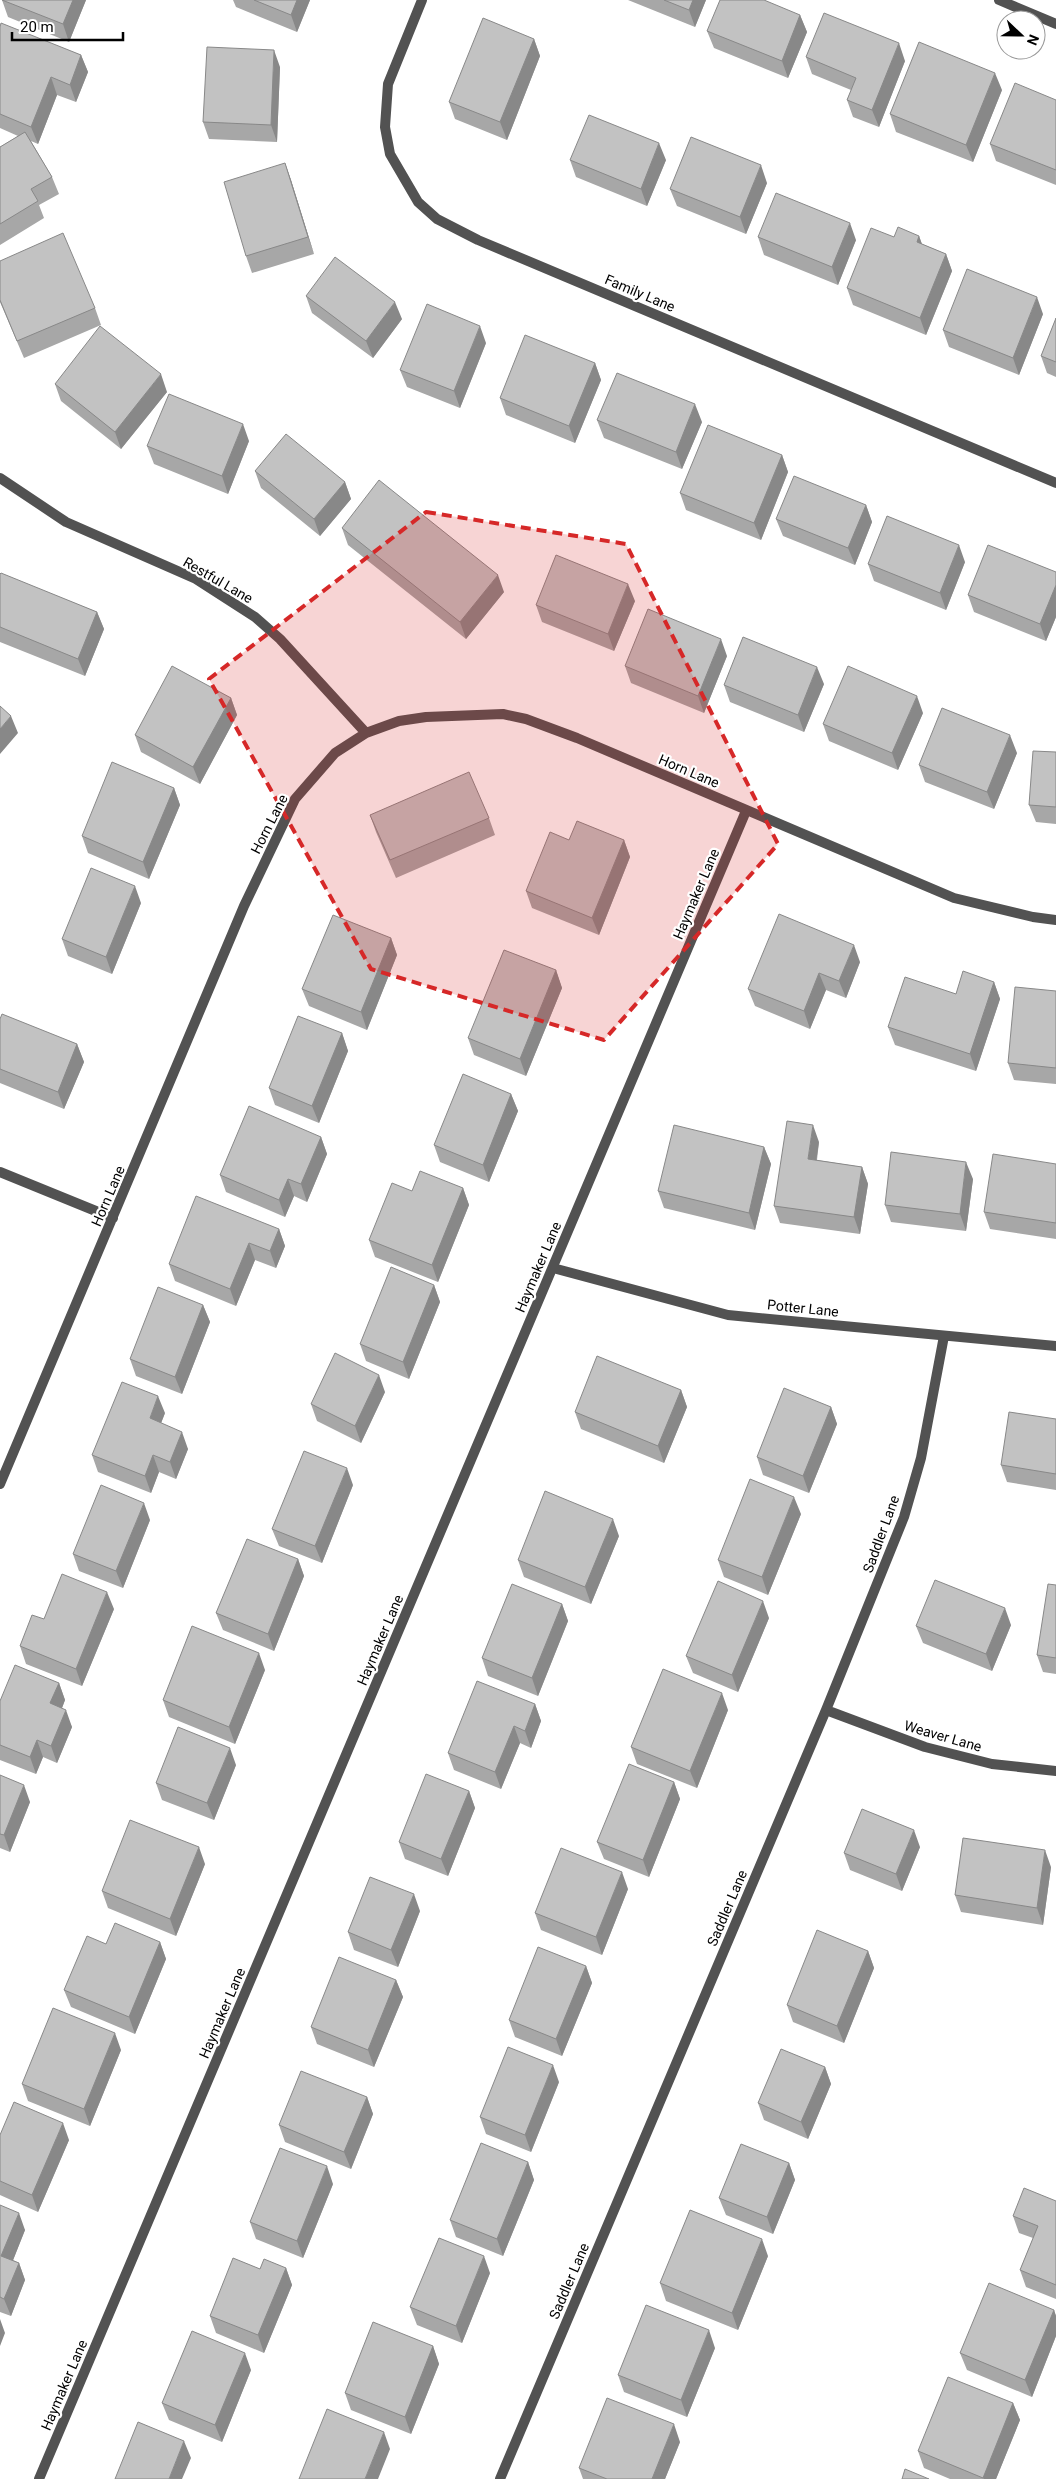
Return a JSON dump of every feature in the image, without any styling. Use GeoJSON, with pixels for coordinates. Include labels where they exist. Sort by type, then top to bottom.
{"type":"FeatureCollection","features":[{"type":"Feature","properties":{"kind":"street","name":"Family Lane"},"geometry":{"type":"LineString","coordinates":[[422,0],[388,84],[385,127],[390,154],[418,202],[437,219],[478,240],[1056,483]]}},
{"type":"Feature","properties":{"kind":"street"},"geometry":{"type":"LineString","coordinates":[[999,0],[1056,24]]}},
{"type":"Feature","properties":{"kind":"street","name":"Restful Lane"},"geometry":{"type":"LineString","coordinates":[[0,478],[66,522],[196,579],[255,617],[280,639],[366,733]]}},
{"type":"Feature","properties":{"kind":"street","name":"Horn Lane"},"geometry":{"type":"LineString","coordinates":[[0,1484],[244,906],[295,799],[335,753],[366,733],[399,722],[426,717],[503,714],[526,719],[577,738],[954,898],[1033,918],[1056,920]]}},
{"type":"Feature","properties":{"kind":"street","name":"Haymaker Lane"},"geometry":{"type":"LineString","coordinates":[[39,2479],[746,811]]}},
{"type":"Feature","properties":{"kind":"street"},"geometry":{"type":"LineString","coordinates":[[0,1172],[113,1218]]}},
{"type":"Feature","properties":{"kind":"street","name":"Potter Lane"},"geometry":{"type":"LineString","coordinates":[[552,1268],[728,1315],[1056,1346]]}},
{"type":"Feature","properties":{"kind":"street","name":"Saddler Lane"},"geometry":{"type":"LineString","coordinates":[[500,2479],[826,1710],[904,1517],[921,1458],[944,1336]]}},
{"type":"Feature","properties":{"kind":"street","name":"Weaver Lane"},"geometry":{"type":"LineString","coordinates":[[826,1710],[924,1747],[992,1764],[1056,1771]]}},
{"type":"Feature","properties":{"kind":"highlighted area"},"geometry":{"type":"Polygon","coordinates":[[[426,512],[626,544],[778,844],[604,1040],[371,969],[209,679],[426,512]]]}},
{"type":"Feature","properties":{"kind":"building"},"geometry":{"type":"Polygon","coordinates":[[[2,0],[73,0],[63,24],[2,0]]]}},
{"type":"Feature","properties":{"kind":"building"},"geometry":{"type":"Polygon","coordinates":[[[254,0],[297,0],[291,15],[254,0]]]}},
{"type":"Feature","properties":{"kind":"building"},"geometry":{"type":"Polygon","coordinates":[[[664,0],[693,0],[689,10],[664,0]]]}},
{"type":"Feature","properties":{"kind":"building"},"geometry":{"type":"Polygon","coordinates":[[[720,0],[764,0],[800,15],[782,61],[707,31],[720,0]]]}},
{"type":"Feature","properties":{"kind":"building"},"geometry":{"type":"Polygon","coordinates":[[[824,13],[899,43],[872,110],[847,100],[856,78],[806,57],[824,13]]]}},
{"type":"Feature","properties":{"kind":"building"},"geometry":{"type":"Polygon","coordinates":[[[483,18],[534,39],[500,122],[449,102],[483,18]]]}},
{"type":"Feature","properties":{"kind":"building"},"geometry":{"type":"Polygon","coordinates":[[[1,23],[81,55],[70,85],[51,77],[31,127],[0,114],[1,23]]]}},
{"type":"Feature","properties":{"kind":"building"},"geometry":{"type":"Polygon","coordinates":[[[919,42],[995,73],[966,145],[890,114],[919,42]]]}},
{"type":"Feature","properties":{"kind":"building"},"geometry":{"type":"Polygon","coordinates":[[[207,47],[274,50],[271,125],[203,122],[207,47]]]}},
{"type":"Feature","properties":{"kind":"building"},"geometry":{"type":"Polygon","coordinates":[[[1015,83],[1056,100],[1056,170],[990,144],[1015,83]]]}},
{"type":"Feature","properties":{"kind":"building"},"geometry":{"type":"Polygon","coordinates":[[[589,115],[659,143],[641,189],[570,160],[589,115]]]}},
{"type":"Feature","properties":{"kind":"building"},"geometry":{"type":"Polygon","coordinates":[[[25,132],[52,177],[31,189],[38,201],[0,224],[0,147],[25,132]]]}},
{"type":"Feature","properties":{"kind":"building"},"geometry":{"type":"Polygon","coordinates":[[[691,137],[761,165],[740,217],[670,189],[691,137]]]}},
{"type":"Feature","properties":{"kind":"building"},"geometry":{"type":"Polygon","coordinates":[[[285,163],[308,237],[246,256],[224,182],[285,163]]]}},
{"type":"Feature","properties":{"kind":"building"},"geometry":{"type":"Polygon","coordinates":[[[776,193],[850,223],[832,267],[758,237],[776,193]]]}},
{"type":"Feature","properties":{"kind":"building"},"geometry":{"type":"Polygon","coordinates":[[[898,227],[919,236],[917,242],[946,254],[920,318],[847,288],[871,228],[894,237],[898,227]]]}},
{"type":"Feature","properties":{"kind":"building"},"geometry":{"type":"Polygon","coordinates":[[[63,233],[95,308],[17,341],[0,300],[0,261],[63,233]]]}},
{"type":"Feature","properties":{"kind":"building"},"geometry":{"type":"Polygon","coordinates":[[[335,257],[395,302],[366,341],[306,296],[335,257]]]}},
{"type":"Feature","properties":{"kind":"building"},"geometry":{"type":"Polygon","coordinates":[[[967,269],[1037,297],[1013,358],[943,330],[967,269]]]}},
{"type":"Feature","properties":{"kind":"building"},"geometry":{"type":"Polygon","coordinates":[[[427,304],[480,326],[454,391],[400,370],[427,304]]]}},
{"type":"Feature","properties":{"kind":"building"},"geometry":{"type":"Polygon","coordinates":[[[1056,318],[1056,362],[1041,356],[1056,318]]]}},
{"type":"Feature","properties":{"kind":"building"},"geometry":{"type":"Polygon","coordinates":[[[100,326],[161,374],[115,432],[55,384],[100,326]]]}},
{"type":"Feature","properties":{"kind":"building"},"geometry":{"type":"Polygon","coordinates":[[[525,335],[595,363],[569,426],[500,398],[525,335]]]}},
{"type":"Feature","properties":{"kind":"building"},"geometry":{"type":"Polygon","coordinates":[[[617,373],[695,404],[676,452],[597,420],[617,373]]]}},
{"type":"Feature","properties":{"kind":"building"},"geometry":{"type":"Polygon","coordinates":[[[169,394],[243,424],[222,476],[147,446],[169,394]]]}},
{"type":"Feature","properties":{"kind":"building"},"geometry":{"type":"Polygon","coordinates":[[[708,425],[782,455],[754,523],[680,493],[708,425]]]}},
{"type":"Feature","properties":{"kind":"building"},"geometry":{"type":"Polygon","coordinates":[[[286,434],[345,482],[314,519],[255,471],[286,434]]]}},
{"type":"Feature","properties":{"kind":"building"},"geometry":{"type":"Polygon","coordinates":[[[794,476],[866,505],[848,548],[776,519],[794,476]]]}},
{"type":"Feature","properties":{"kind":"building"},"geometry":{"type":"Polygon","coordinates":[[[379,480],[498,575],[460,622],[342,528],[379,480]]]}},
{"type":"Feature","properties":{"kind":"building"},"geometry":{"type":"Polygon","coordinates":[[[887,516],[959,545],[940,593],[868,564],[887,516]]]}},
{"type":"Feature","properties":{"kind":"building"},"geometry":{"type":"Polygon","coordinates":[[[988,545],[1056,572],[1056,585],[1040,624],[968,595],[988,545]]]}},
{"type":"Feature","properties":{"kind":"building"},"geometry":{"type":"Polygon","coordinates":[[[556,555],[628,584],[608,634],[536,605],[556,555]]]}},
{"type":"Feature","properties":{"kind":"building"},"geometry":{"type":"Polygon","coordinates":[[[1,573],[97,612],[78,659],[0,627],[1,573]]]}},
{"type":"Feature","properties":{"kind":"building"},"geometry":{"type":"Polygon","coordinates":[[[648,609],[721,639],[698,696],[625,666],[648,609]]]}},
{"type":"Feature","properties":{"kind":"building"},"geometry":{"type":"Polygon","coordinates":[[[743,637],[817,667],[798,715],[724,685],[743,637]]]}},
{"type":"Feature","properties":{"kind":"building"},"geometry":{"type":"Polygon","coordinates":[[[172,666],[231,698],[193,767],[135,735],[172,666]]]}},
{"type":"Feature","properties":{"kind":"building"},"geometry":{"type":"Polygon","coordinates":[[[848,666],[917,696],[892,753],[823,724],[848,666]]]}},
{"type":"Feature","properties":{"kind":"building"},"geometry":{"type":"Polygon","coordinates":[[[0,706],[11,716],[0,729],[0,706]]]}},
{"type":"Feature","properties":{"kind":"building"},"geometry":{"type":"Polygon","coordinates":[[[942,708],[1010,735],[987,792],[919,765],[942,708]]]}},
{"type":"Feature","properties":{"kind":"building"},"geometry":{"type":"Polygon","coordinates":[[[1033,751],[1056,752],[1056,807],[1029,805],[1033,751]]]}},
{"type":"Feature","properties":{"kind":"building"},"geometry":{"type":"Polygon","coordinates":[[[112,762],[174,788],[143,862],[82,836],[112,762]]]}},
{"type":"Feature","properties":{"kind":"building"},"geometry":{"type":"Polygon","coordinates":[[[469,772],[489,818],[390,860],[370,815],[469,772]]]}},
{"type":"Feature","properties":{"kind":"building"},"geometry":{"type":"Polygon","coordinates":[[[577,821],[624,840],[592,918],[526,891],[550,832],[569,840],[577,821]]]}},
{"type":"Feature","properties":{"kind":"building"},"geometry":{"type":"Polygon","coordinates":[[[91,868],[135,886],[106,957],[62,939],[91,868]]]}},
{"type":"Feature","properties":{"kind":"building"},"geometry":{"type":"Polygon","coordinates":[[[779,914],[854,945],[839,981],[819,973],[804,1011],[748,989],[779,914]]]}},
{"type":"Feature","properties":{"kind":"building"},"geometry":{"type":"Polygon","coordinates":[[[333,915],[391,938],[361,1012],[302,989],[333,915]]]}},
{"type":"Feature","properties":{"kind":"building"},"geometry":{"type":"Polygon","coordinates":[[[504,950],[556,970],[520,1059],[468,1038],[504,950]]]}},
{"type":"Feature","properties":{"kind":"building"},"geometry":{"type":"Polygon","coordinates":[[[963,971],[994,982],[970,1054],[888,1027],[905,977],[956,994],[963,971]]]}},
{"type":"Feature","properties":{"kind":"building"},"geometry":{"type":"Polygon","coordinates":[[[1015,987],[1056,991],[1056,1068],[1008,1063],[1015,987]]]}},
{"type":"Feature","properties":{"kind":"building"},"geometry":{"type":"Polygon","coordinates":[[[2,1014],[77,1044],[58,1092],[0,1069],[0,1019],[2,1014]]]}},
{"type":"Feature","properties":{"kind":"building"},"geometry":{"type":"Polygon","coordinates":[[[298,1016],[342,1033],[312,1106],[269,1088],[298,1016]]]}},
{"type":"Feature","properties":{"kind":"building"},"geometry":{"type":"Polygon","coordinates":[[[463,1074],[511,1094],[483,1165],[434,1145],[463,1074]]]}},
{"type":"Feature","properties":{"kind":"building"},"geometry":{"type":"Polygon","coordinates":[[[249,1106],[321,1137],[301,1184],[288,1179],[279,1200],[220,1175],[249,1106]]]}},
{"type":"Feature","properties":{"kind":"building"},"geometry":{"type":"Polygon","coordinates":[[[787,1121],[813,1125],[808,1159],[862,1167],[854,1217],[774,1206],[787,1121]]]}},
{"type":"Feature","properties":{"kind":"building"},"geometry":{"type":"Polygon","coordinates":[[[674,1125],[764,1147],[749,1213],[658,1191],[674,1125]]]}},
{"type":"Feature","properties":{"kind":"building"},"geometry":{"type":"Polygon","coordinates":[[[891,1152],[966,1162],[960,1214],[885,1205],[891,1152]]]}},
{"type":"Feature","properties":{"kind":"building"},"geometry":{"type":"Polygon","coordinates":[[[993,1154],[1056,1164],[1056,1223],[984,1212],[993,1154]]]}},
{"type":"Feature","properties":{"kind":"building"},"geometry":{"type":"Polygon","coordinates":[[[420,1171],[463,1188],[432,1265],[369,1240],[392,1183],[412,1191],[420,1171]]]}},
{"type":"Feature","properties":{"kind":"building"},"geometry":{"type":"Polygon","coordinates":[[[196,1196],[279,1229],[270,1251],[249,1243],[230,1289],[169,1264],[196,1196]]]}},
{"type":"Feature","properties":{"kind":"building"},"geometry":{"type":"Polygon","coordinates":[[[391,1267],[434,1285],[403,1362],[360,1344],[391,1267]]]}},
{"type":"Feature","properties":{"kind":"building"},"geometry":{"type":"Polygon","coordinates":[[[158,1287],[203,1305],[175,1377],[130,1359],[158,1287]]]}},
{"type":"Feature","properties":{"kind":"building"},"geometry":{"type":"Polygon","coordinates":[[[335,1353],[379,1375],[355,1426],[311,1404],[335,1353]]]}},
{"type":"Feature","properties":{"kind":"building"},"geometry":{"type":"Polygon","coordinates":[[[597,1356],[681,1390],[658,1446],[575,1412],[597,1356]]]}},
{"type":"Feature","properties":{"kind":"building"},"geometry":{"type":"Polygon","coordinates":[[[122,1382],[158,1396],[150,1418],[182,1432],[170,1462],[153,1455],[145,1476],[92,1455],[122,1382]]]}},
{"type":"Feature","properties":{"kind":"building"},"geometry":{"type":"Polygon","coordinates":[[[784,1388],[831,1407],[803,1476],[757,1457],[784,1388]]]}},
{"type":"Feature","properties":{"kind":"building"},"geometry":{"type":"Polygon","coordinates":[[[1009,1412],[1056,1419],[1056,1474],[1001,1465],[1009,1412]]]}},
{"type":"Feature","properties":{"kind":"building"},"geometry":{"type":"Polygon","coordinates":[[[304,1451],[347,1468],[315,1546],[272,1529],[304,1451]]]}},
{"type":"Feature","properties":{"kind":"building"},"geometry":{"type":"Polygon","coordinates":[[[750,1479],[794,1497],[762,1577],[718,1560],[750,1479]]]}},
{"type":"Feature","properties":{"kind":"building"},"geometry":{"type":"Polygon","coordinates":[[[101,1485],[144,1503],[116,1571],[73,1554],[101,1485]]]}},
{"type":"Feature","properties":{"kind":"building"},"geometry":{"type":"Polygon","coordinates":[[[545,1491],[613,1519],[585,1587],[518,1560],[545,1491]]]}},
{"type":"Feature","properties":{"kind":"building"},"geometry":{"type":"Polygon","coordinates":[[[247,1539],[298,1559],[268,1634],[216,1613],[247,1539]]]}},
{"type":"Feature","properties":{"kind":"building"},"geometry":{"type":"Polygon","coordinates":[[[62,1574],[107,1592],[76,1669],[20,1646],[32,1615],[44,1619],[62,1574]]]}},
{"type":"Feature","properties":{"kind":"building"},"geometry":{"type":"Polygon","coordinates":[[[935,1580],[1005,1608],[986,1654],[916,1626],[935,1580]]]}},
{"type":"Feature","properties":{"kind":"building"},"geometry":{"type":"Polygon","coordinates":[[[718,1581],[763,1601],[732,1675],[686,1656],[718,1581]]]}},
{"type":"Feature","properties":{"kind":"building"},"geometry":{"type":"Polygon","coordinates":[[[512,1584],[562,1604],[532,1678],[482,1658],[512,1584]]]}},
{"type":"Feature","properties":{"kind":"building"},"geometry":{"type":"Polygon","coordinates":[[[1048,1584],[1056,1585],[1056,1658],[1037,1655],[1048,1584]]]}},
{"type":"Feature","properties":{"kind":"building"},"geometry":{"type":"Polygon","coordinates":[[[192,1626],[259,1653],[229,1727],[163,1700],[192,1626]]]}},
{"type":"Feature","properties":{"kind":"building"},"geometry":{"type":"Polygon","coordinates":[[[15,1665],[59,1683],[50,1703],[66,1710],[51,1746],[37,1740],[30,1757],[0,1745],[0,1701],[15,1665]]]}},
{"type":"Feature","properties":{"kind":"building"},"geometry":{"type":"Polygon","coordinates":[[[663,1669],[722,1693],[690,1771],[631,1747],[663,1669]]]}},
{"type":"Feature","properties":{"kind":"building"},"geometry":{"type":"Polygon","coordinates":[[[477,1681],[535,1704],[525,1731],[514,1726],[495,1772],[448,1753],[477,1681]]]}},
{"type":"Feature","properties":{"kind":"building"},"geometry":{"type":"Polygon","coordinates":[[[178,1727],[230,1748],[207,1803],[156,1783],[178,1727]]]}},
{"type":"Feature","properties":{"kind":"building"},"geometry":{"type":"Polygon","coordinates":[[[629,1764],[674,1782],[643,1860],[597,1842],[629,1764]]]}},
{"type":"Feature","properties":{"kind":"building"},"geometry":{"type":"Polygon","coordinates":[[[426,1774],[469,1791],[441,1859],[399,1842],[426,1774]]]}},
{"type":"Feature","properties":{"kind":"building"},"geometry":{"type":"Polygon","coordinates":[[[0,1775],[24,1785],[4,1835],[0,1834],[0,1775]]]}},
{"type":"Feature","properties":{"kind":"building"},"geometry":{"type":"Polygon","coordinates":[[[862,1809],[914,1830],[896,1874],[844,1853],[862,1809]]]}},
{"type":"Feature","properties":{"kind":"building"},"geometry":{"type":"Polygon","coordinates":[[[130,1820],[199,1847],[170,1919],[102,1891],[130,1820]]]}},
{"type":"Feature","properties":{"kind":"building"},"geometry":{"type":"Polygon","coordinates":[[[963,1838],[1045,1850],[1037,1908],[955,1895],[963,1838]]]}},
{"type":"Feature","properties":{"kind":"building"},"geometry":{"type":"Polygon","coordinates":[[[561,1848],[622,1872],[596,1937],[535,1913],[561,1848]]]}},
{"type":"Feature","properties":{"kind":"building"},"geometry":{"type":"Polygon","coordinates":[[[370,1877],[414,1894],[391,1950],[348,1932],[370,1877]]]}},
{"type":"Feature","properties":{"kind":"building"},"geometry":{"type":"Polygon","coordinates":[[[115,1923],[160,1942],[129,2017],[64,1990],[87,1936],[106,1944],[115,1923]]]}},
{"type":"Feature","properties":{"kind":"building"},"geometry":{"type":"Polygon","coordinates":[[[817,1930],[868,1951],[837,2026],[787,2005],[817,1930]]]}},
{"type":"Feature","properties":{"kind":"building"},"geometry":{"type":"Polygon","coordinates":[[[538,1947],[586,1966],[556,2039],[509,2020],[538,1947]]]}},
{"type":"Feature","properties":{"kind":"building"},"geometry":{"type":"Polygon","coordinates":[[[339,1957],[396,1980],[368,2050],[311,2027],[339,1957]]]}},
{"type":"Feature","properties":{"kind":"building"},"geometry":{"type":"Polygon","coordinates":[[[53,2008],[115,2033],[84,2109],[22,2084],[53,2008]]]}},
{"type":"Feature","properties":{"kind":"building"},"geometry":{"type":"Polygon","coordinates":[[[508,2047],[553,2065],[525,2135],[480,2117],[508,2047]]]}},
{"type":"Feature","properties":{"kind":"building"},"geometry":{"type":"Polygon","coordinates":[[[781,2049],[825,2067],[801,2122],[758,2103],[781,2049]]]}},
{"type":"Feature","properties":{"kind":"building"},"geometry":{"type":"Polygon","coordinates":[[[301,2071],[367,2097],[344,2152],[279,2125],[301,2071]]]}},
{"type":"Feature","properties":{"kind":"building"},"geometry":{"type":"Polygon","coordinates":[[[14,2102],[63,2123],[32,2195],[0,2181],[0,2135],[14,2102]]]}},
{"type":"Feature","properties":{"kind":"building"},"geometry":{"type":"Polygon","coordinates":[[[481,2143],[528,2162],[497,2239],[450,2220],[481,2143]]]}},
{"type":"Feature","properties":{"kind":"building"},"geometry":{"type":"Polygon","coordinates":[[[741,2144],[789,2163],[767,2217],[719,2198],[741,2144]]]}},
{"type":"Feature","properties":{"kind":"building"},"geometry":{"type":"Polygon","coordinates":[[[280,2148],[327,2166],[297,2241],[250,2222],[280,2148]]]}},
{"type":"Feature","properties":{"kind":"building"},"geometry":{"type":"Polygon","coordinates":[[[1024,2188],[1056,2201],[1056,2285],[1020,2270],[1038,2226],[1013,2216],[1024,2188]]]}},
{"type":"Feature","properties":{"kind":"building"},"geometry":{"type":"Polygon","coordinates":[[[0,2205],[19,2213],[1,2256],[19,2263],[4,2299],[0,2297],[0,2205]]]}},
{"type":"Feature","properties":{"kind":"building"},"geometry":{"type":"Polygon","coordinates":[[[690,2210],[762,2239],[732,2313],[660,2283],[690,2210]]]}},
{"type":"Feature","properties":{"kind":"building"},"geometry":{"type":"Polygon","coordinates":[[[439,2238],[484,2256],[456,2326],[410,2307],[439,2238]]]}},
{"type":"Feature","properties":{"kind":"building"},"geometry":{"type":"Polygon","coordinates":[[[233,2258],[260,2269],[264,2259],[286,2268],[258,2335],[210,2316],[233,2258]]]}},
{"type":"Feature","properties":{"kind":"building"},"geometry":{"type":"Polygon","coordinates":[[[989,2283],[1054,2310],[1025,2380],[960,2353],[989,2283]]]}},
{"type":"Feature","properties":{"kind":"building"},"geometry":{"type":"Polygon","coordinates":[[[646,2305],[709,2330],[681,2400],[618,2375],[646,2305]]]}},
{"type":"Feature","properties":{"kind":"building"},"geometry":{"type":"Polygon","coordinates":[[[373,2322],[433,2346],[405,2417],[345,2393],[373,2322]]]}},
{"type":"Feature","properties":{"kind":"building"},"geometry":{"type":"Polygon","coordinates":[[[192,2331],[245,2353],[215,2425],[162,2403],[192,2331]]]}},
{"type":"Feature","properties":{"kind":"building"},"geometry":{"type":"Polygon","coordinates":[[[948,2377],[1013,2403],[983,2478],[918,2451],[948,2377]]]}},
{"type":"Feature","properties":{"kind":"building"},"geometry":{"type":"Polygon","coordinates":[[[607,2398],[674,2424],[652,2479],[607,2479],[579,2468],[607,2398]]]}},
{"type":"Feature","properties":{"kind":"building"},"geometry":{"type":"Polygon","coordinates":[[[327,2409],[384,2432],[365,2479],[299,2479],[327,2409]]]}},
{"type":"Feature","properties":{"kind":"building"},"geometry":{"type":"Polygon","coordinates":[[[138,2422],[184,2441],[169,2479],[115,2479],[138,2422]]]}},
{"type":"Feature","properties":{"kind":"building"},"geometry":{"type":"Polygon","coordinates":[[[905,2469],[929,2479],[902,2479],[905,2469]]]}}]}
